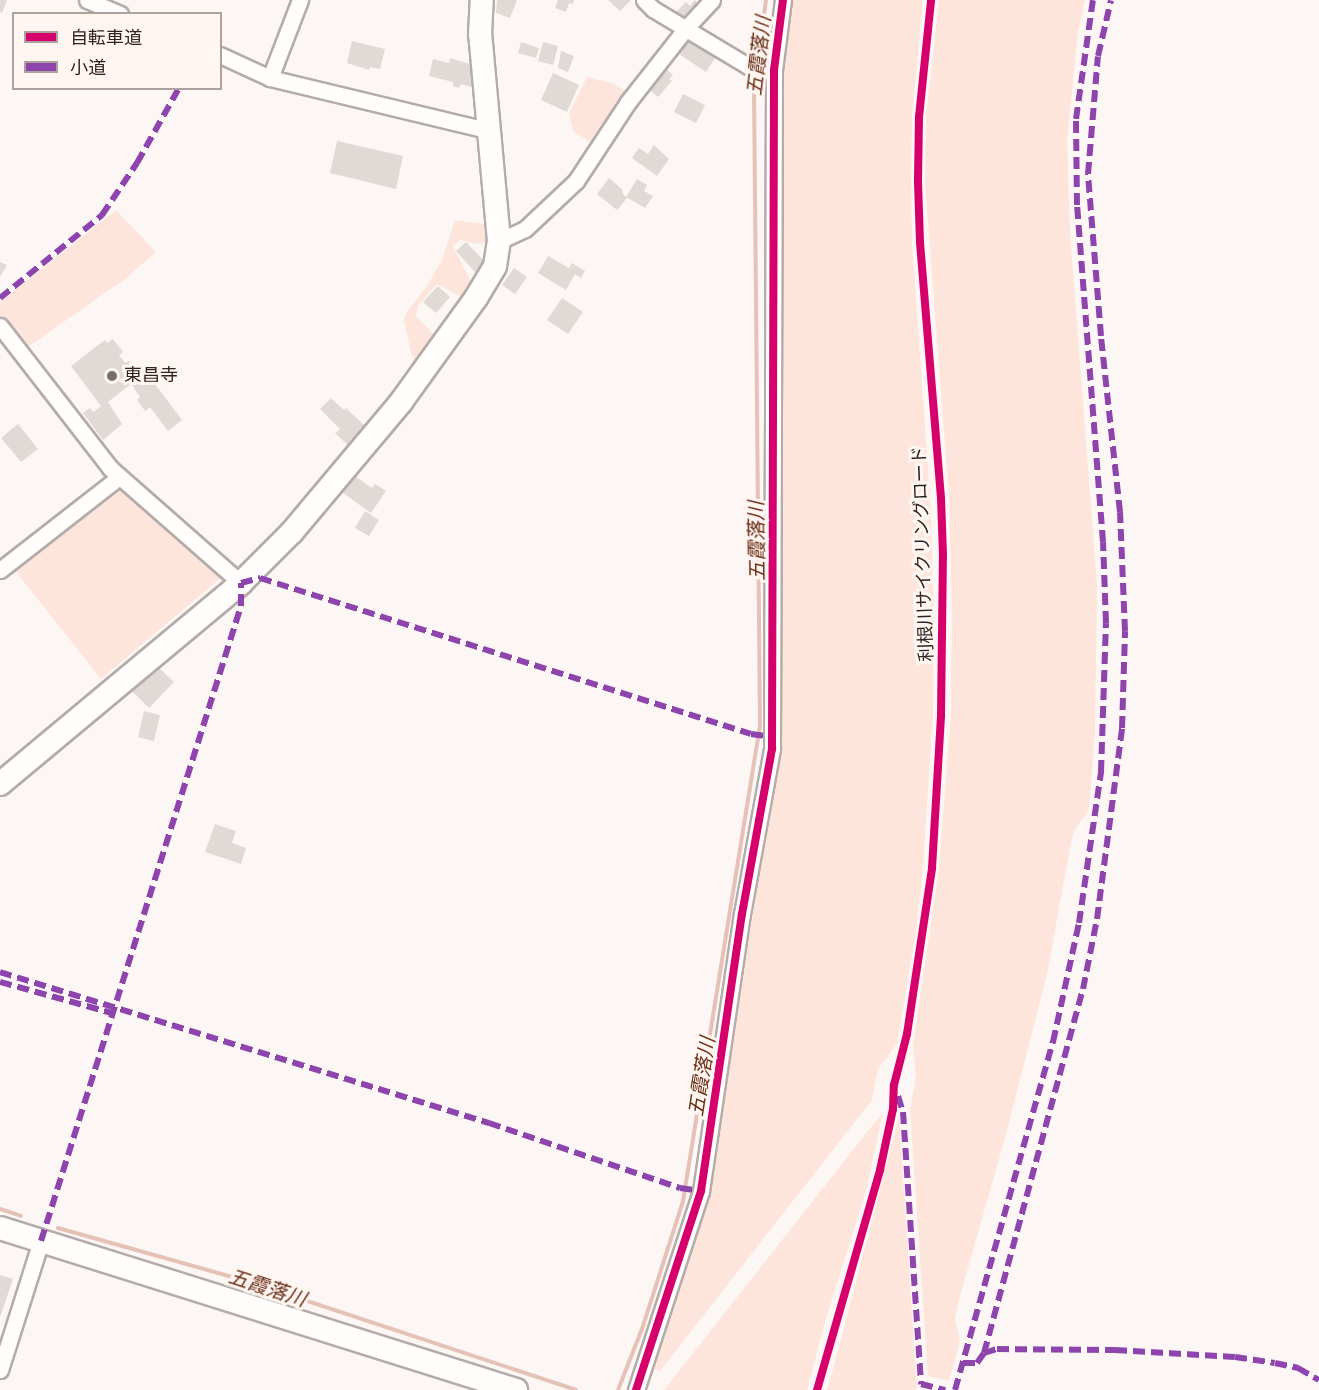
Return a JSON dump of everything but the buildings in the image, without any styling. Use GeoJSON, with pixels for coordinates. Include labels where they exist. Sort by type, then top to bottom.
{"type":"FeatureCollection","features":[{"type":"Feature","properties":{"kind":"street"},"geometry":{"type":"LineString","coordinates":[[87,0],[115,12]]}},
{"type":"Feature","properties":{"kind":"street"},"geometry":{"type":"LineString","coordinates":[[270,78],[300,0]]}},
{"type":"Feature","properties":{"kind":"street"},"geometry":{"type":"LineString","coordinates":[[0,784],[241,583],[292,532],[401,402],[476,298],[495,266],[499,241],[480,34],[482,0]]}},
{"type":"Feature","properties":{"kind":"street"},"geometry":{"type":"LineString","coordinates":[[644,0],[653,9],[748,66],[770,69]]}},
{"type":"Feature","properties":{"kind":"street"},"geometry":{"type":"LineString","coordinates":[[499,241],[525,229],[576,181],[628,102],[686,28],[712,0]]}},
{"type":"Feature","properties":{"kind":"street"},"geometry":{"type":"LineString","coordinates":[[636,1390],[700,1191],[742,914],[772,749],[770,69],[783,0]]}},
{"type":"Feature","properties":{"kind":"street"},"geometry":{"type":"LineString","coordinates":[[222,56],[270,78],[490,131]]}},
{"type":"Feature","properties":{"kind":"street"},"geometry":{"type":"LineString","coordinates":[[0,326],[118,477],[241,583]]}},
{"type":"Feature","properties":{"kind":"street"},"geometry":{"type":"LineString","coordinates":[[0,570],[118,477]]}},
{"type":"Feature","properties":{"kind":"street"},"geometry":{"type":"LineString","coordinates":[[0,1228],[516,1390]]}},
{"type":"Feature","properties":{"kind":"street"},"geometry":{"type":"LineString","coordinates":[[0,1370],[41,1241]]}},
{"type":"Feature","properties":{"kind":"shaded area"},"geometry":{"type":"Polygon","coordinates":[[[788,0],[923,0],[912,115],[911,180],[912,242],[930,498],[934,611],[933,714],[923,866],[916,931],[897,1044],[878,1069],[872,1100],[660,1371],[652,1368],[709,1189],[780,747],[778,79],[788,0]]]}},
{"type":"Feature","properties":{"kind":"shaded area"},"geometry":{"type":"Polygon","coordinates":[[[939,0],[1085,0],[1078,33],[1067,141],[1070,233],[1097,585],[1095,731],[1089,810],[1074,830],[1071,842],[1047,974],[1005,1138],[958,1303],[955,1319],[960,1341],[949,1381],[928,1376],[910,1110],[916,1077],[913,1045],[939,868],[951,713],[952,612],[949,497],[925,182],[926,117],[939,0]]]}},
{"type":"Feature","properties":{"kind":"shaded area"},"geometry":{"type":"Polygon","coordinates":[[[587,77],[612,83],[628,92],[595,145],[573,131],[569,113],[587,77]]]}},
{"type":"Feature","properties":{"kind":"shaded area"},"geometry":{"type":"Polygon","coordinates":[[[116,210],[156,252],[125,279],[22,351],[0,320],[0,302],[116,210]]]}},
{"type":"Feature","properties":{"kind":"shaded area"},"geometry":{"type":"Polygon","coordinates":[[[455,220],[492,225],[492,236],[486,242],[478,244],[460,240],[453,246],[471,285],[466,294],[461,297],[437,284],[418,306],[416,316],[436,337],[419,367],[411,353],[404,320],[406,313],[427,286],[442,260],[455,220]]]}},
{"type":"Feature","properties":{"kind":"shaded area"},"geometry":{"type":"Polygon","coordinates":[[[116,484],[223,576],[101,679],[13,568],[116,484]]]}},
{"type":"Feature","properties":{"kind":"shaded area"},"geometry":{"type":"Polygon","coordinates":[[[883,1112],[866,1191],[825,1322],[807,1390],[664,1390],[883,1112]]]}},
{"type":"Feature","properties":{"kind":"shaded area"},"geometry":{"type":"Polygon","coordinates":[[[899,1117],[917,1390],[827,1390],[835,1362],[899,1117]]]}},
{"type":"Feature","properties":{"kind":"waterway","name":"五霞落川"},"geometry":{"type":"LineString","coordinates":[[757,65],[766,0]]}},
{"type":"Feature","properties":{"kind":"waterway","name":"五霞落川"},"geometry":{"type":"LineString","coordinates":[[618,1390],[642,1329],[683,1201],[760,725],[754,90],[756,72]]}},
{"type":"Feature","properties":{"kind":"waterway","name":"五霞落川"},"geometry":{"type":"LineString","coordinates":[[0,1209],[21,1216]]}},
{"type":"Feature","properties":{"kind":"waterway","name":"五霞落川"},"geometry":{"type":"LineString","coordinates":[[58,1228],[250,1282],[576,1390]]}},
{"type":"Feature","properties":{"kind":"marked path"},"geometry":{"type":"LineString","coordinates":[[955,1390],[1053,1042],[1079,923],[1101,772],[1106,623],[1103,542],[1077,205],[1076,119],[1093,0]]}},
{"type":"Feature","properties":{"kind":"marked path"},"geometry":{"type":"LineString","coordinates":[[984,1353],[1083,989],[1097,919],[1122,728],[1125,631],[1120,512],[1101,336],[1088,174],[1098,56],[1111,0]]}},
{"type":"Feature","properties":{"kind":"marked path"},"geometry":{"type":"LineString","coordinates":[[0,298],[102,215],[137,163],[178,90]]}},
{"type":"Feature","properties":{"kind":"marked path"},"geometry":{"type":"LineString","coordinates":[[41,1241],[241,606],[241,583],[260,578],[751,734],[773,737]]}},
{"type":"Feature","properties":{"kind":"marked path"},"geometry":{"type":"LineString","coordinates":[[0,972],[489,1123],[680,1188],[701,1191]]}},
{"type":"Feature","properties":{"kind":"marked path"},"geometry":{"type":"LineString","coordinates":[[0,982],[112,1013]]}},
{"type":"Feature","properties":{"kind":"marked path"},"geometry":{"type":"LineString","coordinates":[[898,1096],[903,1112],[921,1384],[945,1390]]}},
{"type":"Feature","properties":{"kind":"marked path"},"geometry":{"type":"LineString","coordinates":[[963,1363],[977,1363],[984,1353],[997,1349],[1115,1350],[1235,1357],[1298,1368],[1319,1380]]}},
{"type":"Feature","properties":{"kind":"cycle path"},"geometry":{"type":"LineString","coordinates":[[636,1390],[701,1191],[742,914],[772,749],[774,70],[783,0]]}},
{"type":"Feature","properties":{"kind":"cycle path","name":"利根川サイクリングロード"},"geometry":{"type":"LineString","coordinates":[[817,1390],[880,1170],[893,1109],[894,1085],[907,1034],[932,868],[941,715],[943,555],[941,498],[920,242],[918,181],[919,117],[931,0]]}},
{"type":"Feature","properties":{"kind":"place","name":"東昌寺"},"geometry":{"type":"Point","coordinates":[112,376]}}]}
